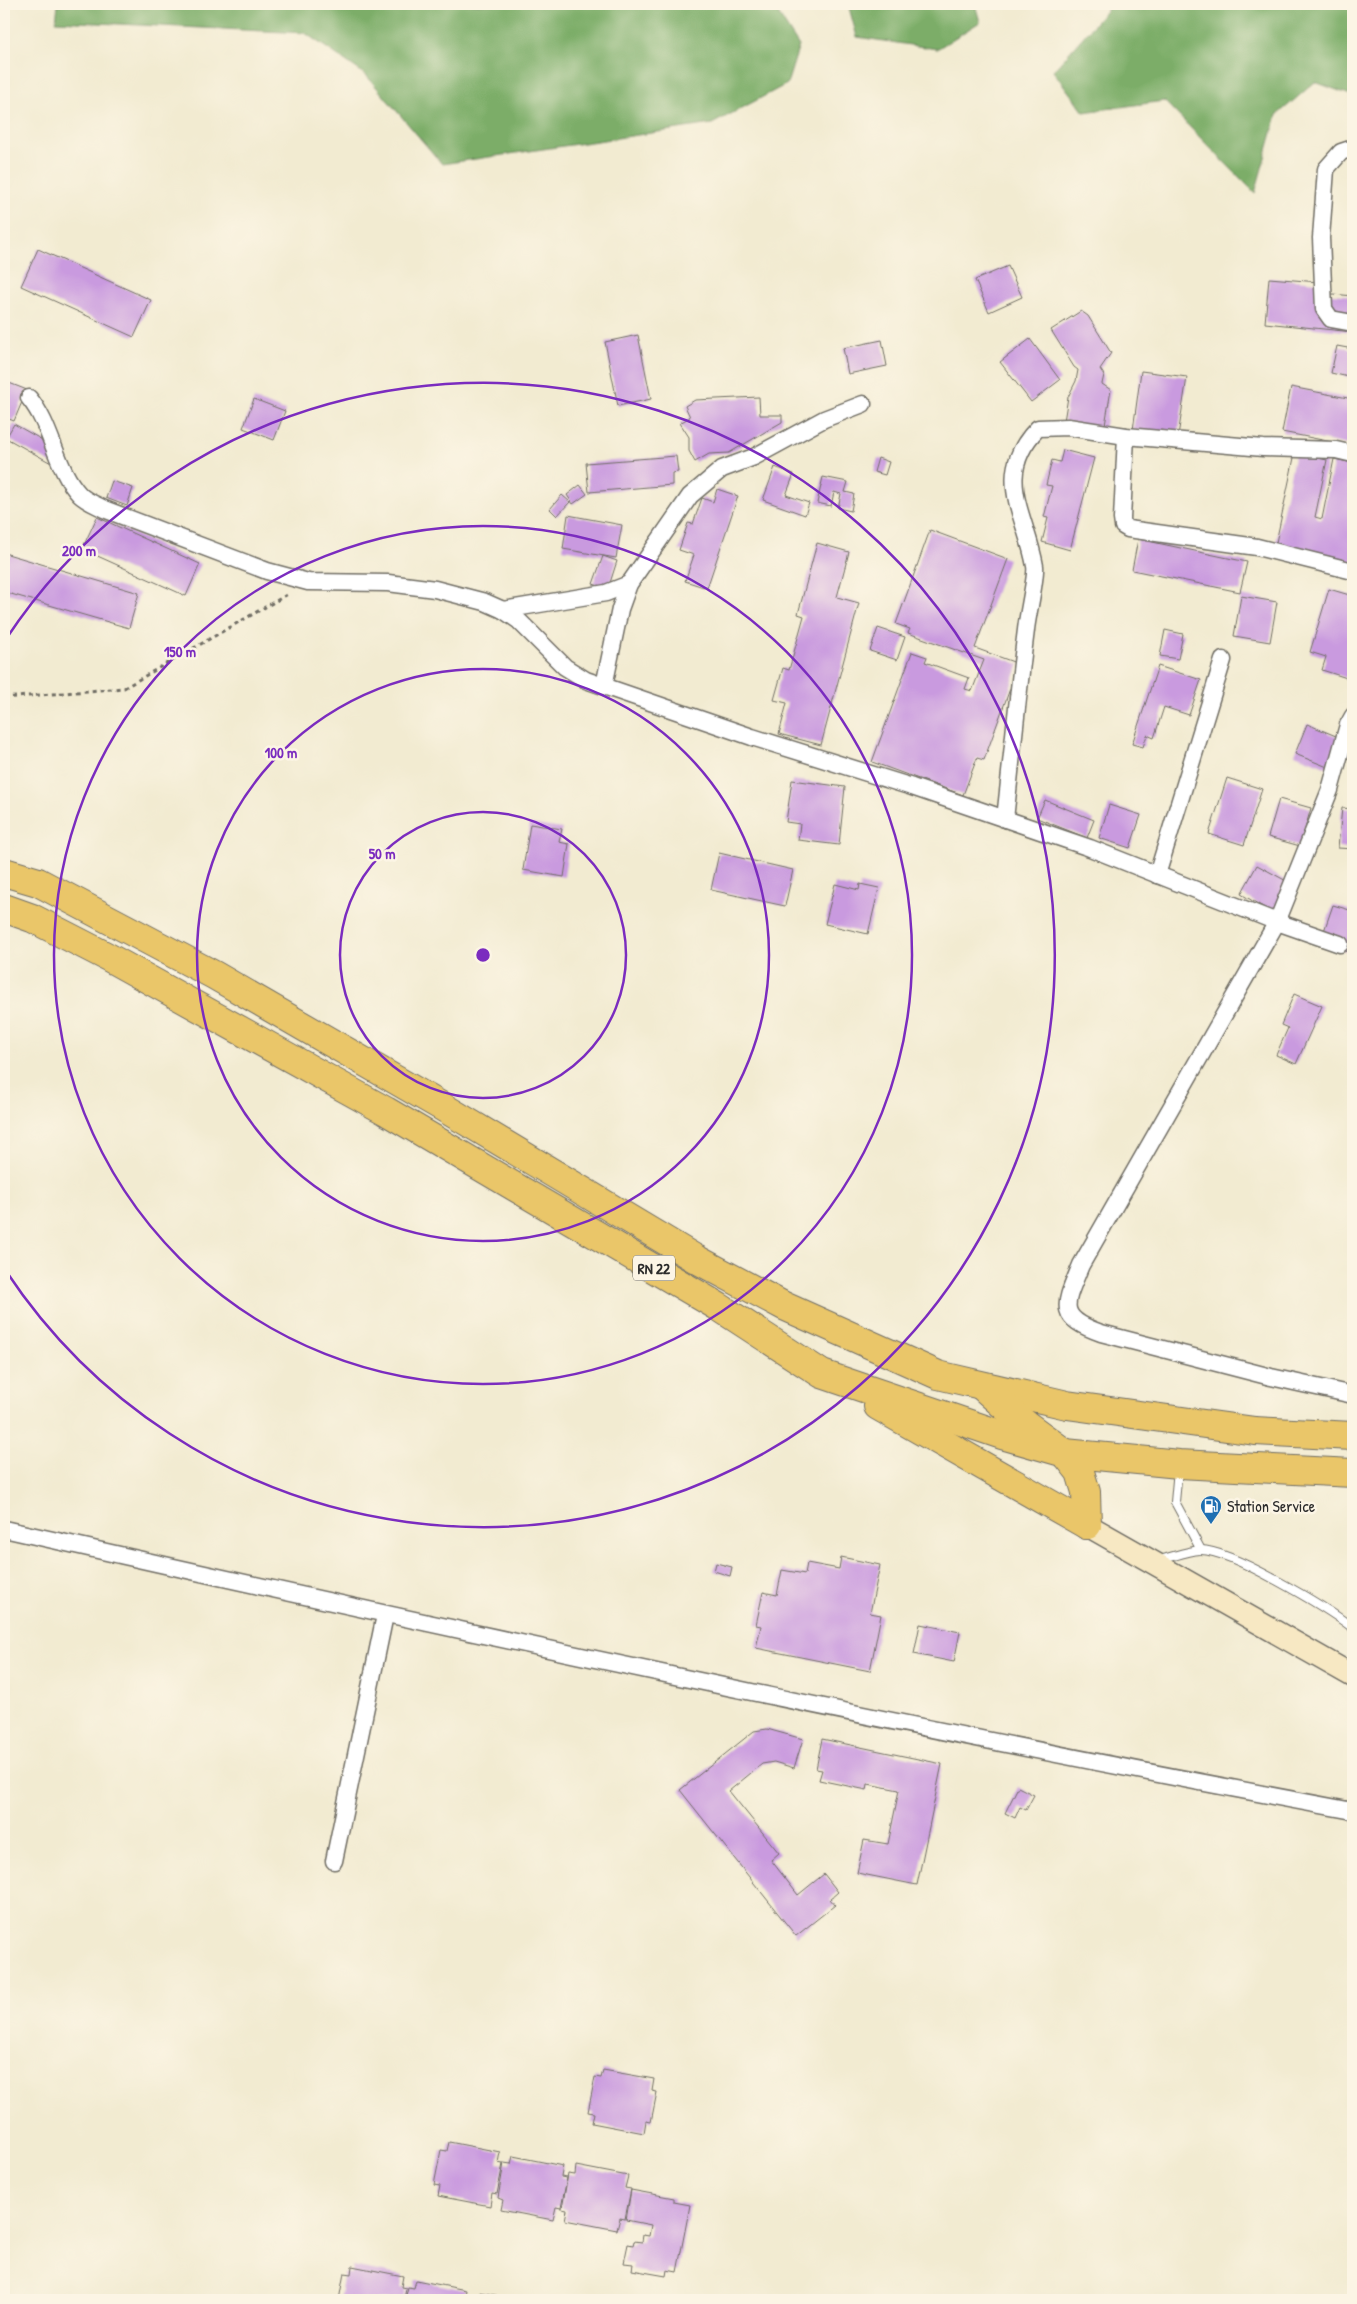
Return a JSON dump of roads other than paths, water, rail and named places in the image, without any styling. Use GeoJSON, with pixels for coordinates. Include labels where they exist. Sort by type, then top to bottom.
{"type":"FeatureCollection","features":[{"type":"Feature","properties":{"kind":"highway","name":"RN 22"},"geometry":{"type":"LineString","coordinates":[[4,872],[38,882],[214,975],[449,1111],[696,1259],[784,1306],[938,1375],[1067,1405],[1255,1432],[1353,1436]]}},
{"type":"Feature","properties":{"kind":"highway","name":"RN 22"},"geometry":{"type":"LineString","coordinates":[[4,908],[32,918],[108,957],[386,1111],[719,1307],[822,1374],[1002,1435],[1065,1453],[1179,1464],[1353,1473]]}},
{"type":"Feature","properties":{"kind":"highway"},"geometry":{"type":"LineString","coordinates":[[822,1374],[1087,1525]]}},
{"type":"Feature","properties":{"kind":"highway"},"geometry":{"type":"LineString","coordinates":[[982,1386],[1020,1420],[1065,1453],[1080,1472],[1086,1492],[1087,1525]]}},
{"type":"Feature","properties":{"kind":"main road"},"geometry":{"type":"LineString","coordinates":[[1087,1525],[1353,1676]]}},
{"type":"Feature","properties":{"kind":"street"},"geometry":{"type":"LineString","coordinates":[[1353,148],[1341,152],[1326,169],[1321,238],[1324,308],[1331,319],[1353,323]]}},
{"type":"Feature","properties":{"kind":"street"},"geometry":{"type":"LineString","coordinates":[[28,398],[40,412],[66,474],[81,496],[104,509],[267,571],[308,582],[388,584],[435,589],[485,602],[503,610],[519,622],[565,667],[586,680],[752,737],[1005,819],[1340,944]]}},
{"type":"Feature","properties":{"kind":"street"},"geometry":{"type":"LineString","coordinates":[[604,686],[620,609],[629,584],[690,496],[711,477],[722,470],[754,457],[824,419],[864,404]]}},
{"type":"Feature","properties":{"kind":"street"},"geometry":{"type":"LineString","coordinates":[[1005,819],[1026,632],[1036,568],[1032,547],[1017,506],[1014,487],[1014,467],[1026,440],[1038,428],[1068,427],[1126,436],[1263,448],[1336,450],[1353,454]]}},
{"type":"Feature","properties":{"kind":"street"},"geometry":{"type":"LineString","coordinates":[[1126,436],[1122,519],[1123,526],[1128,529],[1257,548],[1353,571]]}},
{"type":"Feature","properties":{"kind":"street"},"geometry":{"type":"LineString","coordinates":[[503,610],[606,594],[629,584]]}},
{"type":"Feature","properties":{"kind":"street"},"geometry":{"type":"LineString","coordinates":[[1158,875],[1224,660]]}},
{"type":"Feature","properties":{"kind":"street"},"geometry":{"type":"LineString","coordinates":[[1353,716],[1348,725],[1330,790],[1277,922],[1081,1265],[1066,1305],[1071,1320],[1101,1334],[1271,1377],[1353,1394]]}},
{"type":"Feature","properties":{"kind":"street"},"geometry":{"type":"LineString","coordinates":[[4,1530],[385,1615],[1083,1761],[1353,1811]]}},
{"type":"Feature","properties":{"kind":"street"},"geometry":{"type":"LineString","coordinates":[[334,1861],[385,1615]]}},
{"type":"Feature","properties":{"kind":"lane"},"geometry":{"type":"LineString","coordinates":[[1179,1464],[1175,1502],[1200,1550]]}},
{"type":"Feature","properties":{"kind":"lane"},"geometry":{"type":"LineString","coordinates":[[1150,1562],[1200,1550],[1242,1562],[1338,1616],[1353,1628]]}},
{"type":"Feature","properties":{"kind":"place","name":"Station Service"},"geometry":{"type":"Point","coordinates":[1211,1525]}}]}
